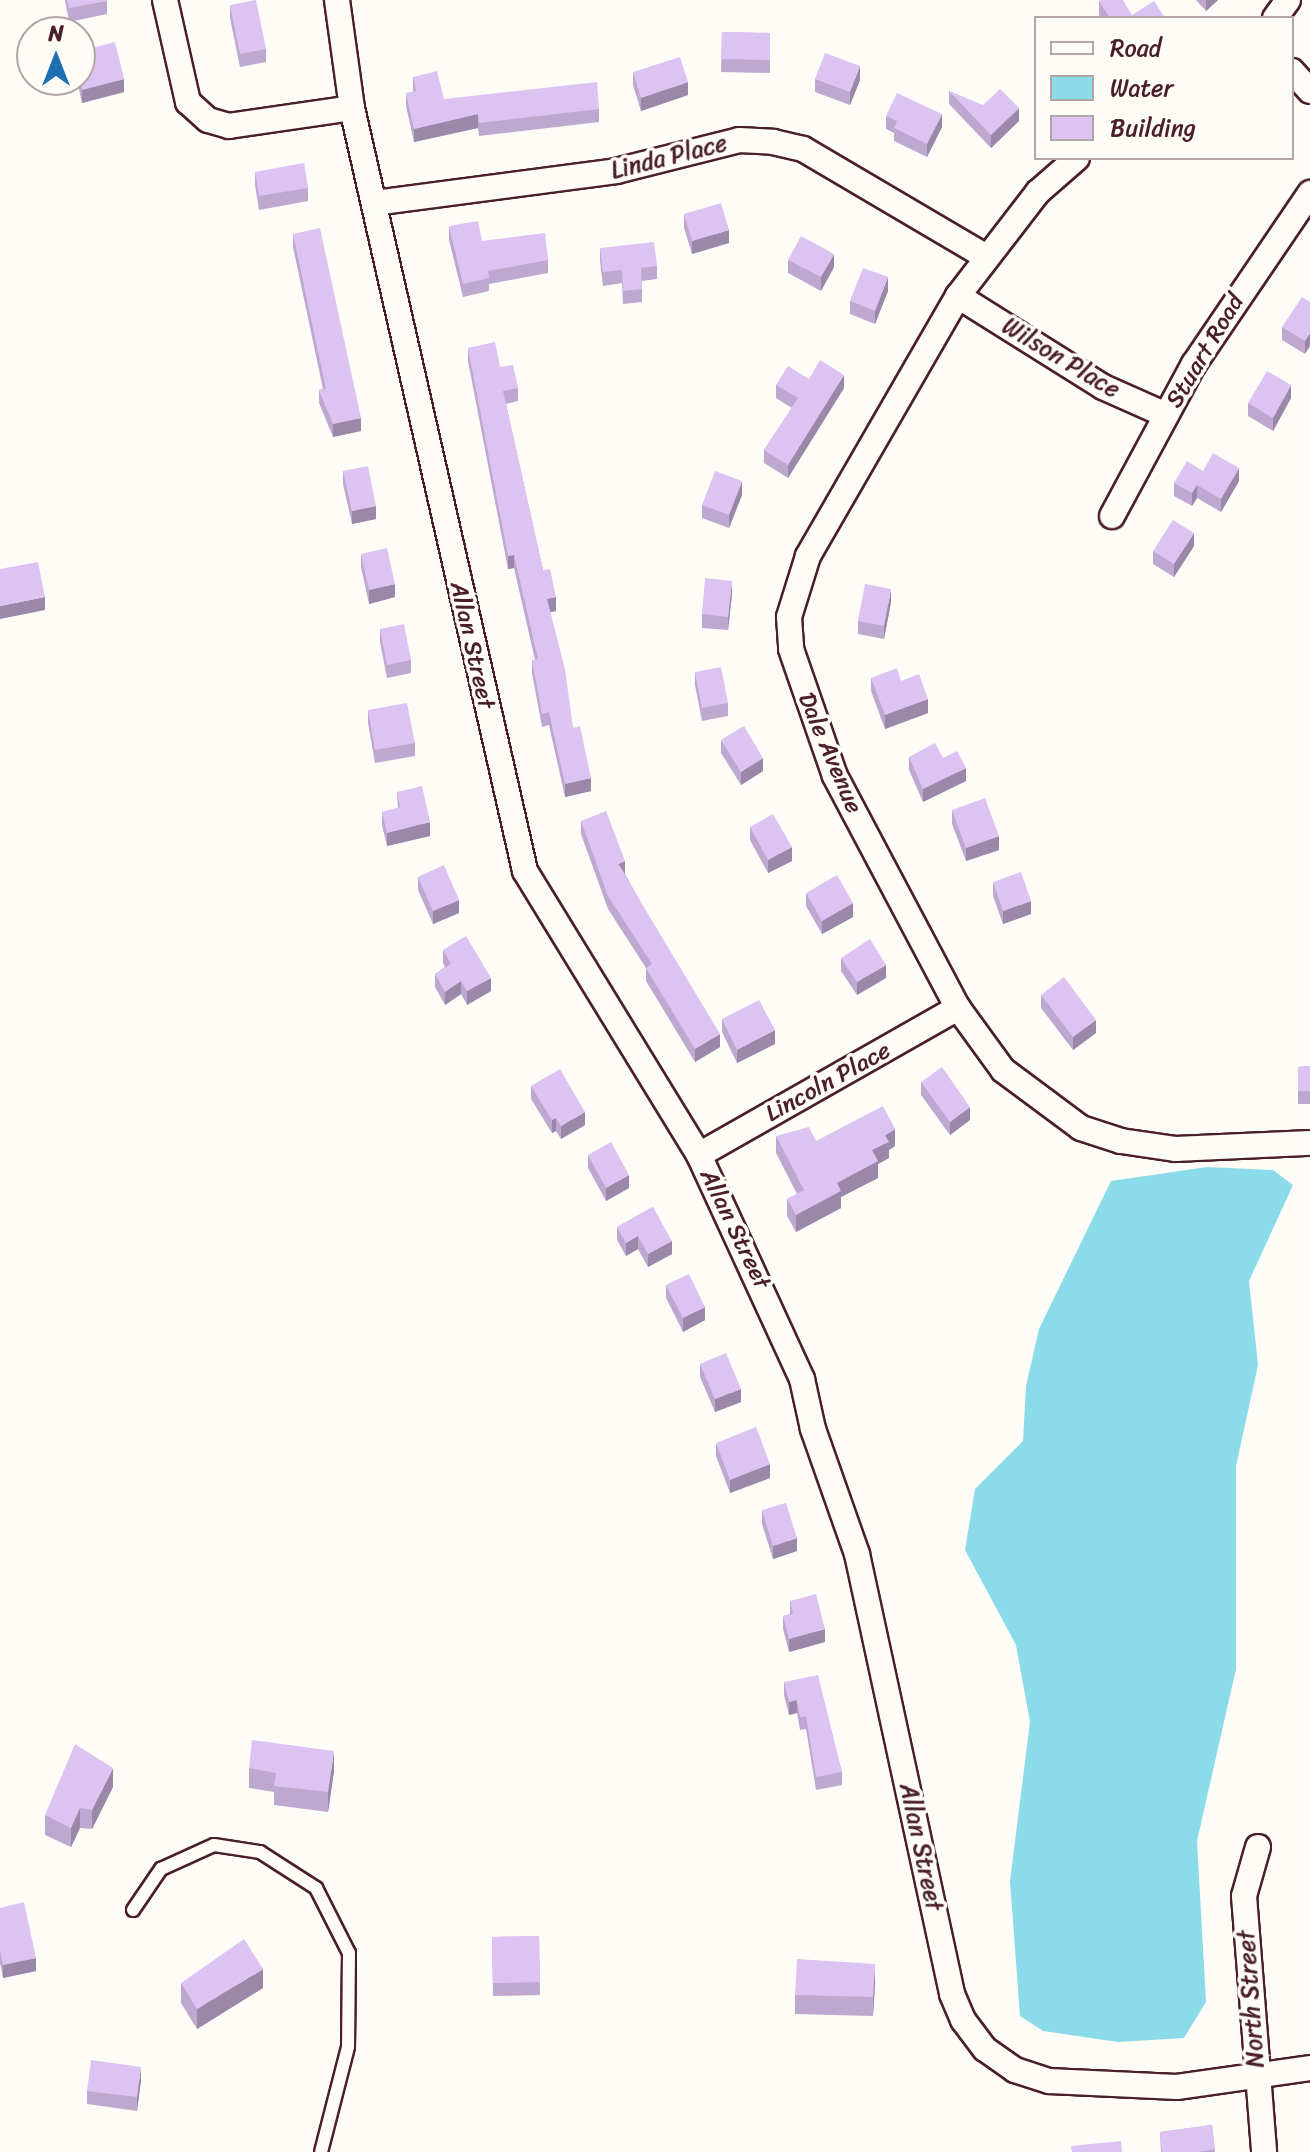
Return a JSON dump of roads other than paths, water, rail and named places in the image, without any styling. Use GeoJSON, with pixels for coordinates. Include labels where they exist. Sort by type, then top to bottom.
{"type":"FeatureCollection","features":[{"type":"Feature","properties":{"kind":"street"},"geometry":{"type":"LineString","coordinates":[[165,0],[188,102],[208,120],[229,126],[352,108]]}},
{"type":"Feature","properties":{"kind":"street","name":"Allan Street"},"geometry":{"type":"LineString","coordinates":[[337,0],[352,108],[525,871],[699,1155],[780,1323],[857,1554],[952,1994],[963,2020],[985,2049],[1015,2070],[1049,2081],[1177,2087],[1310,2068]]}},
{"type":"Feature","properties":{"kind":"street"},"geometry":{"type":"LineString","coordinates":[[1294,73],[1310,91]]}},
{"type":"Feature","properties":{"kind":"street","name":"Linda Place"},"geometry":{"type":"LineString","coordinates":[[374,203],[616,171],[739,140],[773,142],[803,149],[985,256]]}},
{"type":"Feature","properties":{"kind":"street","name":"Dale Avenue"},"geometry":{"type":"LineString","coordinates":[[1075,160],[1038,192],[985,256],[958,296],[808,556],[789,617],[791,649],[835,776],[958,1008],[1003,1070],[1081,1128],[1121,1141],[1176,1149],[1310,1143]]}},
{"type":"Feature","properties":{"kind":"street","name":"Stuart Road"},"geometry":{"type":"LineString","coordinates":[[1112,516],[1211,338],[1310,193]]}},
{"type":"Feature","properties":{"kind":"street","name":"Wilson Place"},"geometry":{"type":"LineString","coordinates":[[958,296],[1103,387],[1166,415]]}},
{"type":"Feature","properties":{"kind":"street","name":"Lincoln Place"},"geometry":{"type":"LineString","coordinates":[[699,1155],[958,1008]]}},
{"type":"Feature","properties":{"kind":"street","name":"North Street"},"geometry":{"type":"LineString","coordinates":[[1258,1847],[1244,1896],[1264,2152]]}},
{"type":"Feature","properties":{"kind":"lane"},"geometry":{"type":"LineString","coordinates":[[133,1910],[161,1869],[214,1845],[260,1852],[316,1888],[349,1953],[348,2047],[321,2152]]}},
{"type":"Feature","properties":{"kind":"water"},"geometry":{"type":"Polygon","coordinates":[[[1207,1167],[1273,1170],[1293,1185],[1249,1281],[1258,1365],[1236,1466],[1236,1669],[1197,1841],[1206,2002],[1184,2038],[1118,2042],[1043,2031],[1020,2016],[1010,1881],[1030,1722],[1016,1645],[965,1550],[975,1489],[1023,1441],[1026,1386],[1039,1329],[1111,1181],[1207,1167]]]}}]}
